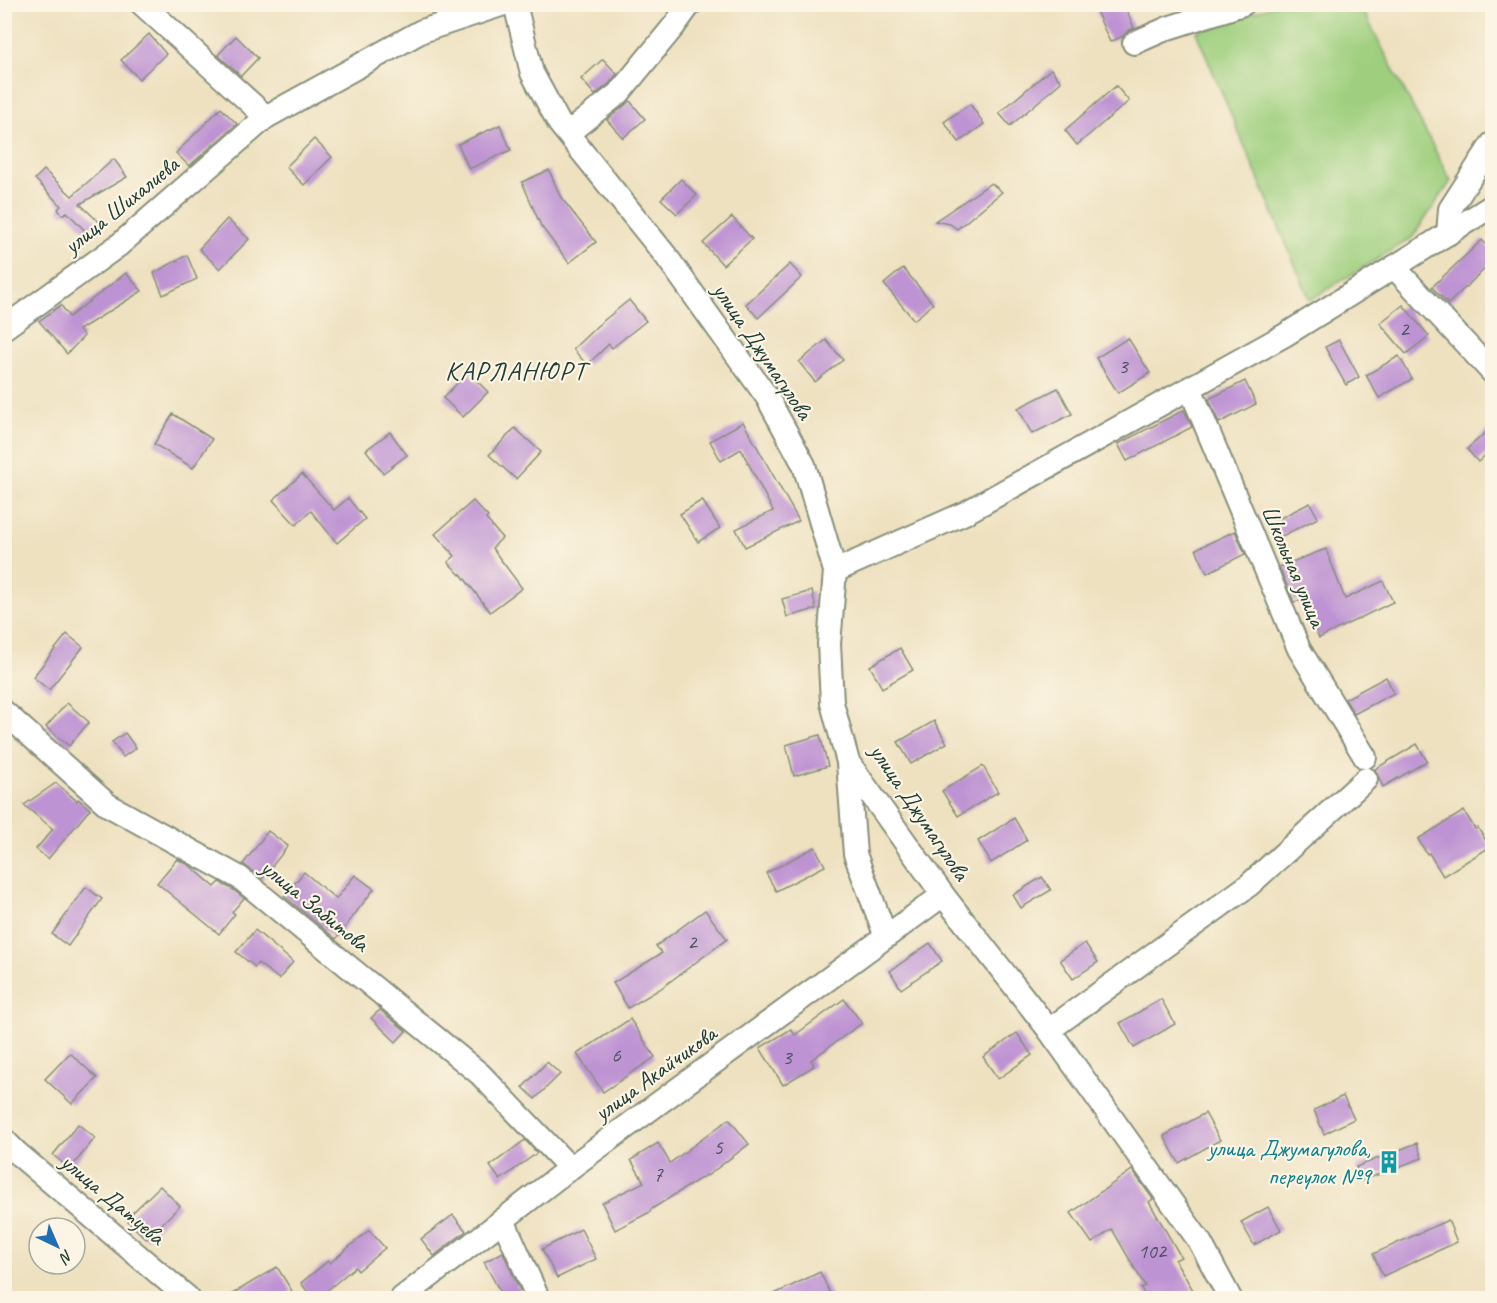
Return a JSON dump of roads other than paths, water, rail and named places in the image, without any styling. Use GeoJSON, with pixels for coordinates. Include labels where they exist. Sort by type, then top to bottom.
{"type":"FeatureCollection","features":[{"type":"Feature","properties":{"kind":"street"},"geometry":{"type":"LineString","coordinates":[[142,4],[266,117]]}},
{"type":"Feature","properties":{"kind":"street","name":"улица Шихалиева"},"geometry":{"type":"LineString","coordinates":[[4,327],[119,245],[266,117],[422,31],[504,4]]}},
{"type":"Feature","properties":{"kind":"street","name":"улица Джумагулова"},"geometry":{"type":"LineString","coordinates":[[515,4],[532,73],[559,123],[666,256],[767,397],[804,465],[835,571],[829,644],[832,703],[848,762],[943,895],[1049,1030],[1200,1242],[1230,1299]]}},
{"type":"Feature","properties":{"kind":"street"},"geometry":{"type":"LineString","coordinates":[[568,133],[619,93],[690,4]]}},
{"type":"Feature","properties":{"kind":"street"},"geometry":{"type":"LineString","coordinates":[[1134,44],[1168,28],[1243,4]]}},
{"type":"Feature","properties":{"kind":"street"},"geometry":{"type":"LineString","coordinates":[[1448,234],[1450,209],[1492,144]]}},
{"type":"Feature","properties":{"kind":"street"},"geometry":{"type":"LineString","coordinates":[[835,571],[965,513],[1285,336],[1492,206]]}},
{"type":"Feature","properties":{"kind":"street"},"geometry":{"type":"LineString","coordinates":[[1394,267],[1492,372]]}},
{"type":"Feature","properties":{"kind":"street","name":"Школьная улица"},"geometry":{"type":"LineString","coordinates":[[1190,388],[1299,649],[1365,757]]}},
{"type":"Feature","properties":{"kind":"street","name":"улица Забитова"},"geometry":{"type":"LineString","coordinates":[[4,712],[108,805],[240,878],[480,1074],[570,1168]]}},
{"type":"Feature","properties":{"kind":"street"},"geometry":{"type":"LineString","coordinates":[[848,762],[855,854],[886,937]]}},
{"type":"Feature","properties":{"kind":"street"},"geometry":{"type":"LineString","coordinates":[[1049,1030],[1249,885],[1366,779]]}},
{"type":"Feature","properties":{"kind":"street","name":"улица Акайчикова"},"geometry":{"type":"LineString","coordinates":[[402,1299],[570,1168],[943,895]]}},
{"type":"Feature","properties":{"kind":"street","name":"улица Датуева"},"geometry":{"type":"LineString","coordinates":[[4,1140],[16,1153],[188,1299]]}},
{"type":"Feature","properties":{"kind":"street"},"geometry":{"type":"LineString","coordinates":[[503,1220],[538,1299]]}},
{"type":"Feature","properties":{"kind":"place","name":"улица Джумагулова, переулок №9"},"geometry":{"type":"Point","coordinates":[1389,1162]}},
{"type":"Feature","properties":{"kind":"district","name":"КАРЛАНЮРТ"},"geometry":{"type":"Point","coordinates":[516,371]}}]}
